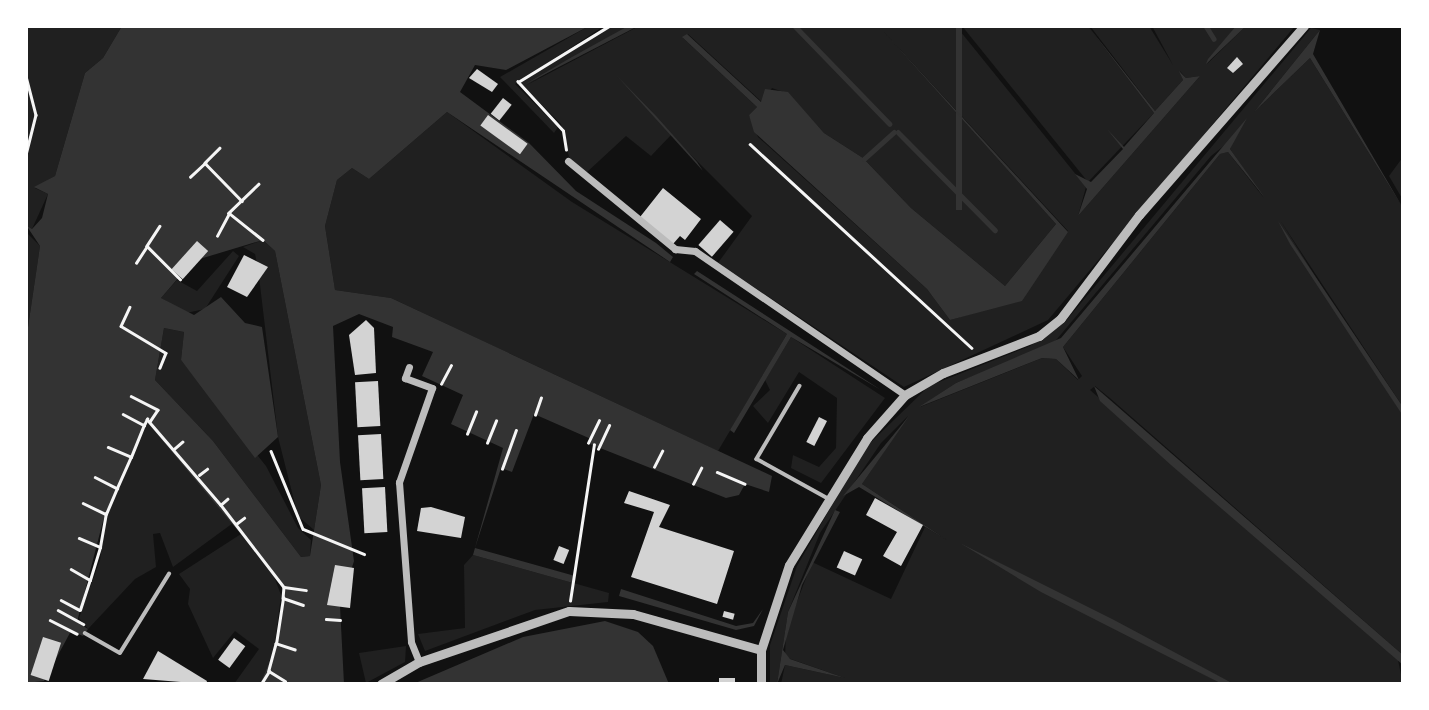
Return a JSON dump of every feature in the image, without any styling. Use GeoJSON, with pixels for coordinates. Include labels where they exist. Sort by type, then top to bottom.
{"type":"FeatureCollection","features":[{"type":"Feature","properties":{"kind":"street"},"geometry":{"type":"LineString","coordinates":[[761,684],[761,650],[789,565],[827,498],[905,395],[982,357],[1039,336],[1061,318],[1139,215],[1304,26]]}},
{"type":"Feature","properties":{"kind":"street"},"geometry":{"type":"LineString","coordinates":[[568,160],[674,249],[695,251],[905,395]]}},
{"type":"Feature","properties":{"kind":"street"},"geometry":{"type":"LineString","coordinates":[[409,367],[405,377],[432,388],[398,482],[411,642],[419,662]]}},
{"type":"Feature","properties":{"kind":"street"},"geometry":{"type":"LineString","coordinates":[[381,684],[419,662],[537,618],[589,610],[633,614],[761,650]]}},
{"type":"Feature","properties":{"kind":"lane"},"geometry":{"type":"LineString","coordinates":[[800,386],[757,459],[827,498]]}},
{"type":"Feature","properties":{"kind":"lane"},"geometry":{"type":"LineString","coordinates":[[84,635],[120,653],[169,574]]}},
{"type":"Feature","properties":{"kind":"path"},"geometry":{"type":"LineString","coordinates":[[568,160],[563,131],[518,82],[609,26]]}},
{"type":"Feature","properties":{"kind":"path"},"geometry":{"type":"LineString","coordinates":[[26,76],[36,115],[26,155]]}},
{"type":"Feature","properties":{"kind":"path"},"geometry":{"type":"LineString","coordinates":[[750,144],[982,357]]}},
{"type":"Feature","properties":{"kind":"path"},"geometry":{"type":"LineString","coordinates":[[190,177],[220,148]]}},
{"type":"Feature","properties":{"kind":"path"},"geometry":{"type":"LineString","coordinates":[[205,163],[242,201]]}},
{"type":"Feature","properties":{"kind":"path"},"geometry":{"type":"LineString","coordinates":[[217,236],[229,213],[259,184]]}},
{"type":"Feature","properties":{"kind":"path"},"geometry":{"type":"LineString","coordinates":[[229,213],[263,240]]}},
{"type":"Feature","properties":{"kind":"path"},"geometry":{"type":"LineString","coordinates":[[136,263],[160,226]]}},
{"type":"Feature","properties":{"kind":"path"},"geometry":{"type":"LineString","coordinates":[[147,246],[180,279]]}},
{"type":"Feature","properties":{"kind":"path"},"geometry":{"type":"LineString","coordinates":[[130,307],[121,326],[166,353],[160,368]]}},
{"type":"Feature","properties":{"kind":"path"},"geometry":{"type":"LineString","coordinates":[[441,385],[451,365]]}},
{"type":"Feature","properties":{"kind":"path"},"geometry":{"type":"LineString","coordinates":[[77,620],[100,547],[106,514],[144,425],[150,422],[158,411],[131,396]]}},
{"type":"Feature","properties":{"kind":"path"},"geometry":{"type":"LineString","coordinates":[[534,415],[541,398]]}},
{"type":"Feature","properties":{"kind":"path"},"geometry":{"type":"LineString","coordinates":[[467,434],[476,412]]}},
{"type":"Feature","properties":{"kind":"path"},"geometry":{"type":"LineString","coordinates":[[123,414],[144,425]]}},
{"type":"Feature","properties":{"kind":"path"},"geometry":{"type":"LineString","coordinates":[[588,443],[599,420]]}},
{"type":"Feature","properties":{"kind":"path"},"geometry":{"type":"LineString","coordinates":[[487,443],[496,421]]}},
{"type":"Feature","properties":{"kind":"path"},"geometry":{"type":"LineString","coordinates":[[150,422],[199,475],[284,587],[276,644],[269,671],[261,684]]}},
{"type":"Feature","properties":{"kind":"path"},"geometry":{"type":"LineString","coordinates":[[598,449],[609,425]]}},
{"type":"Feature","properties":{"kind":"path"},"geometry":{"type":"LineString","coordinates":[[502,469],[516,430]]}},
{"type":"Feature","properties":{"kind":"path"},"geometry":{"type":"LineString","coordinates":[[174,449],[182,442]]}},
{"type":"Feature","properties":{"kind":"path"},"geometry":{"type":"LineString","coordinates":[[572,586],[594,445]]}},
{"type":"Feature","properties":{"kind":"path"},"geometry":{"type":"LineString","coordinates":[[108,447],[131,457]]}},
{"type":"Feature","properties":{"kind":"path"},"geometry":{"type":"LineString","coordinates":[[271,451],[303,529],[364,554]]}},
{"type":"Feature","properties":{"kind":"path"},"geometry":{"type":"LineString","coordinates":[[654,467],[662,451]]}},
{"type":"Feature","properties":{"kind":"path"},"geometry":{"type":"LineString","coordinates":[[199,475],[207,468]]}},
{"type":"Feature","properties":{"kind":"path"},"geometry":{"type":"LineString","coordinates":[[693,484],[701,468]]}},
{"type":"Feature","properties":{"kind":"path"},"geometry":{"type":"LineString","coordinates":[[717,472],[745,484]]}},
{"type":"Feature","properties":{"kind":"path"},"geometry":{"type":"LineString","coordinates":[[95,477],[117,488]]}},
{"type":"Feature","properties":{"kind":"path"},"geometry":{"type":"LineString","coordinates":[[221,505],[228,499]]}},
{"type":"Feature","properties":{"kind":"path"},"geometry":{"type":"LineString","coordinates":[[83,503],[106,514]]}},
{"type":"Feature","properties":{"kind":"path"},"geometry":{"type":"LineString","coordinates":[[236,524],[244,518]]}},
{"type":"Feature","properties":{"kind":"path"},"geometry":{"type":"LineString","coordinates":[[79,538],[100,547]]}},
{"type":"Feature","properties":{"kind":"path"},"geometry":{"type":"LineString","coordinates":[[71,569],[90,580]]}},
{"type":"Feature","properties":{"kind":"path"},"geometry":{"type":"LineString","coordinates":[[284,587],[306,590]]}},
{"type":"Feature","properties":{"kind":"path"},"geometry":{"type":"LineString","coordinates":[[283,598],[303,605]]}},
{"type":"Feature","properties":{"kind":"path"},"geometry":{"type":"LineString","coordinates":[[61,600],[80,610]]}},
{"type":"Feature","properties":{"kind":"path"},"geometry":{"type":"LineString","coordinates":[[58,610],[83,624]]}},
{"type":"Feature","properties":{"kind":"path"},"geometry":{"type":"LineString","coordinates":[[326,619],[340,620]]}},
{"type":"Feature","properties":{"kind":"path"},"geometry":{"type":"LineString","coordinates":[[50,620],[84,635]]}},
{"type":"Feature","properties":{"kind":"path"},"geometry":{"type":"LineString","coordinates":[[276,644],[295,650]]}},
{"type":"Feature","properties":{"kind":"path"},"geometry":{"type":"LineString","coordinates":[[269,671],[285,681]]}},
{"type":"Feature","properties":{"kind":"shaded area"},"geometry":{"type":"Polygon","coordinates":[[[26,26],[122,26],[103,58],[85,73],[55,176],[35,188],[48,194],[32,229],[26,225],[26,26]]]}},
{"type":"Feature","properties":{"kind":"shaded area"},"geometry":{"type":"Polygon","coordinates":[[[122,26],[589,26],[506,70],[475,65],[460,92],[529,143],[576,191],[656,243],[673,257],[670,262],[447,112],[369,179],[352,168],[337,180],[325,226],[335,290],[391,298],[772,476],[769,492],[745,484],[739,495],[726,498],[590,444],[591,439],[534,414],[512,472],[501,468],[475,548],[575,576],[573,583],[473,555],[503,448],[451,424],[463,395],[422,376],[433,352],[392,337],[393,327],[359,314],[333,326],[340,462],[354,561],[340,606],[344,684],[260,684],[274,651],[285,587],[147,422],[103,521],[77,622],[88,629],[83,636],[71,631],[44,681],[26,683],[26,341],[40,246],[26,225],[32,229],[42,218],[48,194],[34,187],[55,176],[85,73],[103,58],[122,26]],[[263,240],[193,261],[161,298],[194,315],[221,297],[245,323],[262,327],[278,437],[255,458],[181,360],[184,332],[164,328],[155,380],[213,441],[301,557],[310,556],[321,485],[275,251],[263,240]]]}},
{"type":"Feature","properties":{"kind":"shaded area"},"geometry":{"type":"Polygon","coordinates":[[[589,26],[604,26],[515,84],[558,127],[554,133],[500,77],[589,26]]]}},
{"type":"Feature","properties":{"kind":"shaded area"},"geometry":{"type":"Polygon","coordinates":[[[612,26],[628,26],[525,86],[639,26],[956,26],[1086,187],[1078,216],[1200,76],[1186,78],[1180,71],[1183,80],[1155,111],[1090,26],[1149,26],[1173,65],[1152,26],[1236,26],[1207,64],[1246,26],[1295,26],[1048,320],[904,387],[718,263],[752,216],[671,135],[651,156],[626,136],[586,173],[569,157],[561,124],[520,83],[612,26]],[[883,31],[1056,224],[1005,286],[911,208],[863,158],[824,133],[789,94],[772,88],[762,102],[688,34],[683,38],[757,107],[749,115],[758,137],[927,289],[950,320],[1015,301],[1068,231],[883,31]]]}},
{"type":"Feature","properties":{"kind":"shaded area"},"geometry":{"type":"Polygon","coordinates":[[[628,26],[638,26],[524,85],[572,57],[628,26]]]}},
{"type":"Feature","properties":{"kind":"shaded area"},"geometry":{"type":"Polygon","coordinates":[[[956,26],[962,26],[962,210],[956,210],[956,26]]]}},
{"type":"Feature","properties":{"kind":"shaded area"},"geometry":{"type":"Polygon","coordinates":[[[962,26],[1088,26],[1154,113],[1088,182],[962,26]]]}},
{"type":"Feature","properties":{"kind":"shaded area"},"geometry":{"type":"Polygon","coordinates":[[[1088,26],[1155,111],[1183,80],[1179,71],[1186,78],[1200,76],[1078,216],[1087,189],[1075,174],[1091,182],[1123,149],[1107,129],[1124,147],[1154,113],[1088,26]]]}},
{"type":"Feature","properties":{"kind":"shaded area"},"geometry":{"type":"Polygon","coordinates":[[[1236,26],[1246,26],[1206,64],[1208,59],[1236,26]]]}},
{"type":"Feature","properties":{"kind":"shaded area"},"geometry":{"type":"Polygon","coordinates":[[[1311,28],[1320,30],[1254,112],[1310,58],[1403,208],[1403,407],[1280,220],[1403,416],[1403,655],[1111,399],[1095,386],[1090,390],[1398,660],[1403,684],[1234,684],[960,543],[1222,684],[781,684],[785,665],[845,678],[785,657],[786,631],[812,562],[891,599],[925,527],[947,540],[862,484],[908,416],[881,443],[820,533],[788,612],[777,684],[770,684],[770,645],[797,566],[865,448],[929,386],[1030,346],[1065,322],[1311,28]],[[1235,137],[1211,156],[1052,345],[956,383],[920,407],[1042,358],[1056,359],[1078,380],[1082,376],[1063,347],[1220,154],[1228,152],[1264,198],[1230,149],[1235,137]]]}},
{"type":"Feature","properties":{"kind":"shaded area"},"geometry":{"type":"Polygon","coordinates":[[[1320,30],[1313,54],[1403,208],[1310,58],[1254,112],[1320,30]]]}},
{"type":"Feature","properties":{"kind":"shaded area"},"geometry":{"type":"Polygon","coordinates":[[[883,31],[1068,232],[1022,301],[950,320],[927,289],[754,132],[749,115],[757,107],[682,37],[687,34],[761,102],[765,89],[788,92],[824,133],[863,158],[911,208],[1005,286],[1056,224],[883,31]]]}},
{"type":"Feature","properties":{"kind":"shaded area"},"geometry":{"type":"Polygon","coordinates":[[[617,76],[656,116],[703,171],[617,76]]]}},
{"type":"Feature","properties":{"kind":"shaded area"},"geometry":{"type":"Polygon","coordinates":[[[447,112],[572,202],[787,334],[718,451],[391,298],[335,290],[325,226],[337,180],[352,168],[369,179],[447,112]]]}},
{"type":"Feature","properties":{"kind":"shaded area"},"geometry":{"type":"Polygon","coordinates":[[[1247,118],[1230,149],[1265,198],[1228,152],[1220,154],[1063,347],[1079,380],[1056,359],[1042,358],[919,407],[956,383],[1061,338],[1247,118]]]}},
{"type":"Feature","properties":{"kind":"shaded area"},"geometry":{"type":"Polygon","coordinates":[[[1403,157],[1403,200],[1389,176],[1403,157]]]}},
{"type":"Feature","properties":{"kind":"shaded area"},"geometry":{"type":"Polygon","coordinates":[[[1278,221],[1403,407],[1403,416],[1290,244],[1278,221]]]}},
{"type":"Feature","properties":{"kind":"shaded area"},"geometry":{"type":"Polygon","coordinates":[[[26,232],[40,246],[26,341],[26,232]]]}},
{"type":"Feature","properties":{"kind":"shaded area"},"geometry":{"type":"Polygon","coordinates":[[[263,240],[275,251],[321,485],[314,530],[298,516],[278,437],[258,268],[255,254],[243,247],[263,240]]]}},
{"type":"Feature","properties":{"kind":"shaded area"},"geometry":{"type":"Polygon","coordinates":[[[233,251],[239,256],[205,309],[186,313],[161,298],[177,280],[197,291],[233,251]]]}},
{"type":"Feature","properties":{"kind":"shaded area"},"geometry":{"type":"Polygon","coordinates":[[[697,271],[881,390],[791,337],[734,433],[730,430],[787,334],[694,274],[697,271]]]}},
{"type":"Feature","properties":{"kind":"shaded area"},"geometry":{"type":"Polygon","coordinates":[[[164,328],[184,332],[181,360],[266,466],[298,528],[311,540],[310,556],[301,557],[213,441],[155,380],[164,328]]]}},
{"type":"Feature","properties":{"kind":"shaded area"},"geometry":{"type":"Polygon","coordinates":[[[791,337],[885,398],[821,483],[791,468],[793,455],[819,467],[836,448],[837,398],[799,372],[768,423],[753,406],[770,390],[765,380],[791,337]]]}},
{"type":"Feature","properties":{"kind":"shaded area"},"geometry":{"type":"Polygon","coordinates":[[[1094,386],[1403,655],[1403,665],[1100,401],[1094,386]]]}},
{"type":"Feature","properties":{"kind":"shaded area"},"geometry":{"type":"Polygon","coordinates":[[[909,416],[862,484],[947,540],[859,487],[843,496],[909,416]]]}},
{"type":"Feature","properties":{"kind":"shaded area"},"geometry":{"type":"Polygon","coordinates":[[[147,421],[233,523],[173,567],[160,533],[153,534],[156,567],[135,579],[88,629],[79,618],[100,560],[106,514],[147,421]]]}},
{"type":"Feature","properties":{"kind":"shaded area"},"geometry":{"type":"Polygon","coordinates":[[[835,510],[840,512],[802,585],[783,650],[790,659],[845,678],[785,665],[777,684],[788,612],[835,510]]]}},
{"type":"Feature","properties":{"kind":"shaded area"},"geometry":{"type":"Polygon","coordinates":[[[241,534],[273,574],[281,595],[274,651],[260,684],[234,684],[259,649],[235,631],[213,658],[188,604],[190,589],[179,574],[241,534]]]}},
{"type":"Feature","properties":{"kind":"shaded area"},"geometry":{"type":"Polygon","coordinates":[[[960,543],[1234,684],[1222,684],[1041,592],[960,543]]]}},
{"type":"Feature","properties":{"kind":"shaded area"},"geometry":{"type":"Polygon","coordinates":[[[473,555],[609,593],[608,602],[535,610],[425,651],[418,634],[465,628],[464,565],[473,555]]]}},
{"type":"Feature","properties":{"kind":"shaded area"},"geometry":{"type":"Polygon","coordinates":[[[621,589],[736,626],[753,623],[763,609],[754,626],[736,630],[619,596],[621,589]]]}},
{"type":"Feature","properties":{"kind":"shaded area"},"geometry":{"type":"Polygon","coordinates":[[[605,621],[638,632],[653,646],[669,684],[413,684],[523,637],[605,621]]]}},
{"type":"Feature","properties":{"kind":"shaded area"},"geometry":{"type":"Polygon","coordinates":[[[406,646],[405,662],[366,683],[359,653],[406,646]]]}},
{"type":"Feature","properties":{"kind":"building"},"geometry":{"type":"Polygon","coordinates":[[[1237,57],[1243,64],[1233,73],[1227,68],[1237,57]]]}},
{"type":"Feature","properties":{"kind":"building"},"geometry":{"type":"Polygon","coordinates":[[[477,69],[498,84],[492,92],[469,78],[477,69]]]}},
{"type":"Feature","properties":{"kind":"building"},"geometry":{"type":"Polygon","coordinates":[[[503,98],[512,105],[499,121],[491,114],[503,98]]]}},
{"type":"Feature","properties":{"kind":"building"},"geometry":{"type":"Polygon","coordinates":[[[488,115],[528,144],[520,154],[480,126],[488,115]]]}},
{"type":"Feature","properties":{"kind":"building"},"geometry":{"type":"Polygon","coordinates":[[[663,188],[701,219],[685,240],[680,236],[673,244],[640,217],[663,188]]]}},
{"type":"Feature","properties":{"kind":"building"},"geometry":{"type":"Polygon","coordinates":[[[720,220],[734,232],[712,257],[698,245],[720,220]]]}},
{"type":"Feature","properties":{"kind":"building"},"geometry":{"type":"Polygon","coordinates":[[[197,241],[208,251],[183,279],[172,269],[197,241]]]}},
{"type":"Feature","properties":{"kind":"building"},"geometry":{"type":"Polygon","coordinates":[[[244,255],[268,267],[247,297],[227,287],[244,255]]]}},
{"type":"Feature","properties":{"kind":"building"},"geometry":{"type":"Polygon","coordinates":[[[366,320],[374,328],[376,373],[355,375],[349,335],[366,320]]]}},
{"type":"Feature","properties":{"kind":"building"},"geometry":{"type":"Polygon","coordinates":[[[378,381],[380,426],[357,427],[355,382],[378,381]]]}},
{"type":"Feature","properties":{"kind":"building"},"geometry":{"type":"Polygon","coordinates":[[[819,417],[827,421],[814,446],[806,442],[819,417]]]}},
{"type":"Feature","properties":{"kind":"building"},"geometry":{"type":"Polygon","coordinates":[[[381,434],[383,479],[360,480],[358,435],[381,434]]]}},
{"type":"Feature","properties":{"kind":"building"},"geometry":{"type":"Polygon","coordinates":[[[385,487],[387,532],[364,533],[362,488],[385,487]]]}},
{"type":"Feature","properties":{"kind":"building"},"geometry":{"type":"Polygon","coordinates":[[[629,491],[670,505],[659,527],[734,551],[717,604],[631,577],[654,512],[624,503],[629,491]]]}},
{"type":"Feature","properties":{"kind":"building"},"geometry":{"type":"Polygon","coordinates":[[[875,498],[923,525],[901,566],[883,556],[897,532],[866,515],[875,498]]]}},
{"type":"Feature","properties":{"kind":"building"},"geometry":{"type":"Polygon","coordinates":[[[431,507],[465,517],[461,538],[417,531],[421,508],[431,507]]]}},
{"type":"Feature","properties":{"kind":"building"},"geometry":{"type":"Polygon","coordinates":[[[559,546],[569,550],[564,564],[553,560],[559,546]]]}},
{"type":"Feature","properties":{"kind":"building"},"geometry":{"type":"Polygon","coordinates":[[[844,551],[862,559],[855,576],[837,567],[844,551]]]}},
{"type":"Feature","properties":{"kind":"building"},"geometry":{"type":"Polygon","coordinates":[[[335,565],[354,568],[350,608],[327,605],[335,565]]]}},
{"type":"Feature","properties":{"kind":"building"},"geometry":{"type":"Polygon","coordinates":[[[724,611],[735,614],[733,620],[722,617],[724,611]]]}},
{"type":"Feature","properties":{"kind":"building"},"geometry":{"type":"Polygon","coordinates":[[[43,637],[61,643],[49,681],[31,675],[43,637]]]}},
{"type":"Feature","properties":{"kind":"building"},"geometry":{"type":"Polygon","coordinates":[[[234,638],[245,646],[229,668],[218,660],[234,638]]]}},
{"type":"Feature","properties":{"kind":"building"},"geometry":{"type":"Polygon","coordinates":[[[158,651],[207,681],[206,684],[143,679],[158,651]]]}},
{"type":"Feature","properties":{"kind":"building"},"geometry":{"type":"Polygon","coordinates":[[[719,678],[735,678],[735,684],[719,684],[719,678]]]}},
{"type":"Feature","properties":{"kind":"waterway"},"geometry":{"type":"LineString","coordinates":[[795,26],[890,124]]}},
{"type":"Feature","properties":{"kind":"waterway"},"geometry":{"type":"LineString","coordinates":[[1206,26],[1214,39]]}},
{"type":"Feature","properties":{"kind":"waterway"},"geometry":{"type":"LineString","coordinates":[[864,159],[894,132]]}},
{"type":"Feature","properties":{"kind":"waterway"},"geometry":{"type":"LineString","coordinates":[[898,132],[995,230]]}}]}
